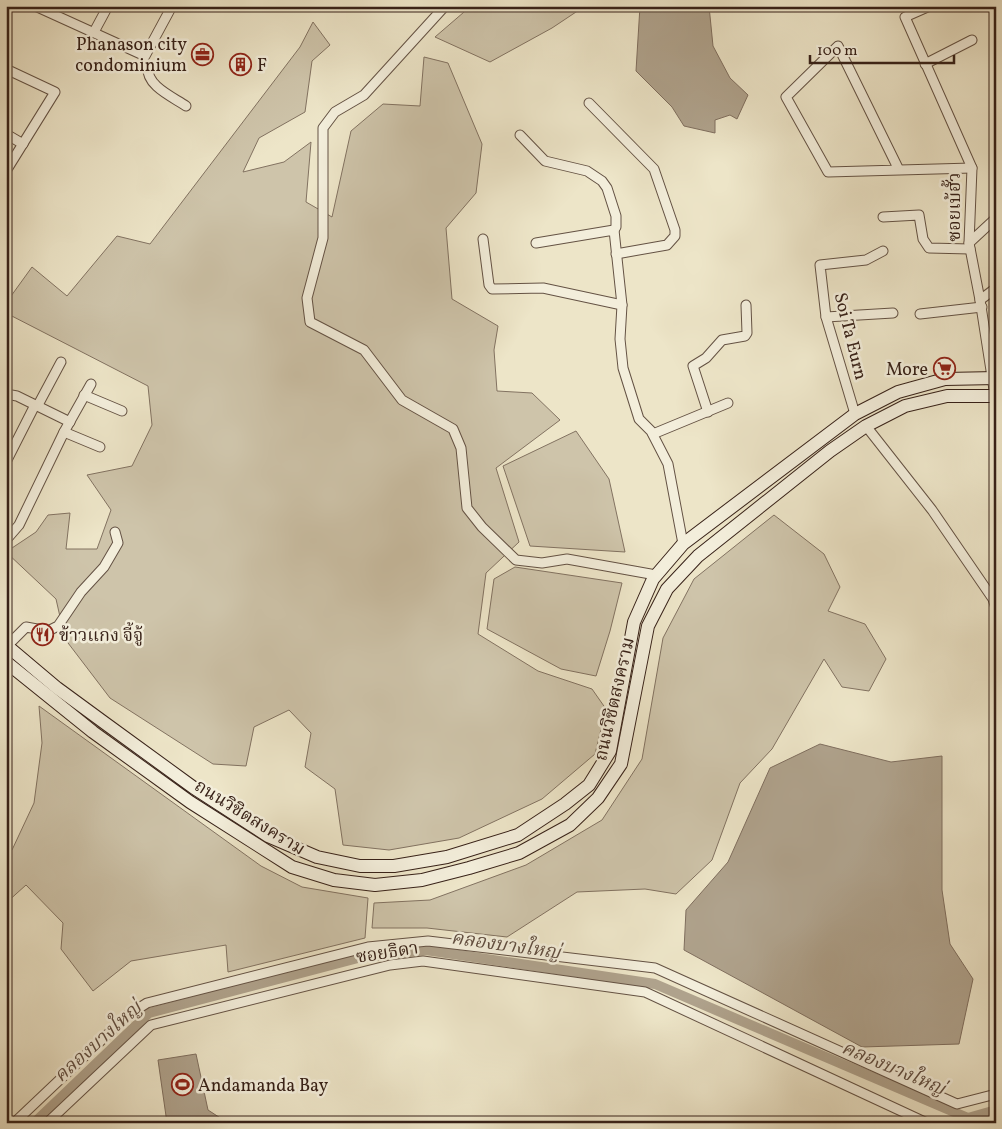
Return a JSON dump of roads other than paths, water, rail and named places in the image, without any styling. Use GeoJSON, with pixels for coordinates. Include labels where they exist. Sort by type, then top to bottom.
{"type":"FeatureCollection","features":[{"type":"Feature","properties":{"kind":"main road","name":"ถนนวิชิตสงคราม"},"geometry":{"type":"LineString","coordinates":[[7,646],[57,688],[194,788],[268,836],[317,857],[360,866],[394,866],[448,858],[518,835],[566,804],[590,784],[610,751],[634,622],[656,575],[684,544],[855,414],[898,392],[945,379],[994,378]]}},
{"type":"Feature","properties":{"kind":"main road","name":"ถนนวิชิตสงคราม"},"geometry":{"type":"LineString","coordinates":[[6,662],[93,732],[198,807],[292,867],[334,880],[375,885],[422,880],[469,868],[519,853],[570,825],[598,798],[621,764],[648,626],[667,589],[698,556],[830,451],[866,426],[906,406],[947,396],[995,396]]}},
{"type":"Feature","properties":{"kind":"street"},"geometry":{"type":"LineString","coordinates":[[35,6],[51,9],[145,56],[172,6]]}},
{"type":"Feature","properties":{"kind":"street"},"geometry":{"type":"LineString","coordinates":[[94,32],[108,6]]}},
{"type":"Feature","properties":{"kind":"street"},"geometry":{"type":"LineString","coordinates":[[445,6],[364,95],[335,112],[323,128],[323,238],[306,298],[310,322],[364,350],[402,400],[453,429],[461,448],[467,508],[482,528],[516,560],[542,563],[567,559],[656,575]]}},
{"type":"Feature","properties":{"kind":"street","name":"ซอยเบ้ฮั้ว"},"geometry":{"type":"LineString","coordinates":[[930,6],[905,17],[972,168],[969,246],[994,378],[995,396]]}},
{"type":"Feature","properties":{"kind":"street"},"geometry":{"type":"LineString","coordinates":[[926,64],[972,40]]}},
{"type":"Feature","properties":{"kind":"street"},"geometry":{"type":"LineString","coordinates":[[898,168],[838,46],[786,97],[828,172],[898,168],[972,168]]}},
{"type":"Feature","properties":{"kind":"street"},"geometry":{"type":"LineString","coordinates":[[148,68],[148,76],[154,84],[186,106]]}},
{"type":"Feature","properties":{"kind":"street"},"geometry":{"type":"LineString","coordinates":[[6,69],[55,92],[6,171]]}},
{"type":"Feature","properties":{"kind":"street"},"geometry":{"type":"LineString","coordinates":[[589,103],[654,168],[675,230],[675,236],[667,245],[616,254]]}},
{"type":"Feature","properties":{"kind":"street"},"geometry":{"type":"LineString","coordinates":[[6,134],[23,144]]}},
{"type":"Feature","properties":{"kind":"street"},"geometry":{"type":"LineString","coordinates":[[520,135],[545,161],[587,171],[602,181],[606,188],[616,216],[616,227],[614,230],[622,305],[620,339],[626,383],[639,419],[653,434],[668,464],[684,544]]}},
{"type":"Feature","properties":{"kind":"street"},"geometry":{"type":"LineString","coordinates":[[883,217],[919,215],[923,239],[930,248],[969,246],[996,218]]}},
{"type":"Feature","properties":{"kind":"street"},"geometry":{"type":"LineString","coordinates":[[536,243],[614,230]]}},
{"type":"Feature","properties":{"kind":"street"},"geometry":{"type":"LineString","coordinates":[[483,239],[489,285],[492,289],[542,288],[622,305]]}},
{"type":"Feature","properties":{"kind":"street","name":"Soi Ta Eurn"},"geometry":{"type":"LineString","coordinates":[[855,414],[826,317],[820,265],[866,260],[883,251]]}},
{"type":"Feature","properties":{"kind":"street"},"geometry":{"type":"LineString","coordinates":[[920,314],[981,304],[996,288]]}},
{"type":"Feature","properties":{"kind":"street"},"geometry":{"type":"LineString","coordinates":[[708,412],[694,366],[706,358],[722,340],[745,336],[747,333],[746,305]]}},
{"type":"Feature","properties":{"kind":"street"},"geometry":{"type":"LineString","coordinates":[[826,317],[892,313]]}},
{"type":"Feature","properties":{"kind":"street"},"geometry":{"type":"LineString","coordinates":[[6,462],[61,362]]}},
{"type":"Feature","properties":{"kind":"street"},"geometry":{"type":"LineString","coordinates":[[6,540],[19,525],[64,432],[91,384]]}},
{"type":"Feature","properties":{"kind":"street"},"geometry":{"type":"LineString","coordinates":[[6,394],[18,396],[70,422]]}},
{"type":"Feature","properties":{"kind":"street"},"geometry":{"type":"LineString","coordinates":[[84,395],[122,411]]}},
{"type":"Feature","properties":{"kind":"street"},"geometry":{"type":"LineString","coordinates":[[653,434],[728,403]]}},
{"type":"Feature","properties":{"kind":"street"},"geometry":{"type":"LineString","coordinates":[[866,426],[932,510],[992,599],[996,608]]}},
{"type":"Feature","properties":{"kind":"street"},"geometry":{"type":"LineString","coordinates":[[64,432],[100,447]]}},
{"type":"Feature","properties":{"kind":"street"},"geometry":{"type":"LineString","coordinates":[[7,646],[26,627],[48,631],[58,626],[78,597],[110,558],[118,543],[115,532]]}},
{"type":"Feature","properties":{"kind":"street"},"geometry":{"type":"LineString","coordinates":[[14,1123],[128,1015],[147,1002],[368,947],[428,941],[655,968],[957,1104],[996,1094]]}},
{"type":"Feature","properties":{"kind":"street","name":"ซอยธิดา"},"geometry":{"type":"LineString","coordinates":[[46,1123],[151,1025],[390,965],[423,961],[645,992],[927,1123]]}},
{"type":"Feature","properties":{"kind":"waterway","name":"คลองบางใหญ่"},"geometry":{"type":"LineString","coordinates":[[34,1123],[149,1013],[358,958],[426,950],[655,984],[968,1118],[996,1110]]}},
{"type":"Feature","properties":{"kind":"place","name":"Phanason city condominium"},"geometry":{"type":"Point","coordinates":[203,54]}},
{"type":"Feature","properties":{"kind":"place","name":"F"},"geometry":{"type":"Point","coordinates":[241,65]}},
{"type":"Feature","properties":{"kind":"place","name":"More"},"geometry":{"type":"Point","coordinates":[944,369]}},
{"type":"Feature","properties":{"kind":"place","name":"ข้าวแกง จี้จู้"},"geometry":{"type":"Point","coordinates":[43,635]}},
{"type":"Feature","properties":{"kind":"place","name":"Andamanda Bay"},"geometry":{"type":"Point","coordinates":[182,1085]}}]}
